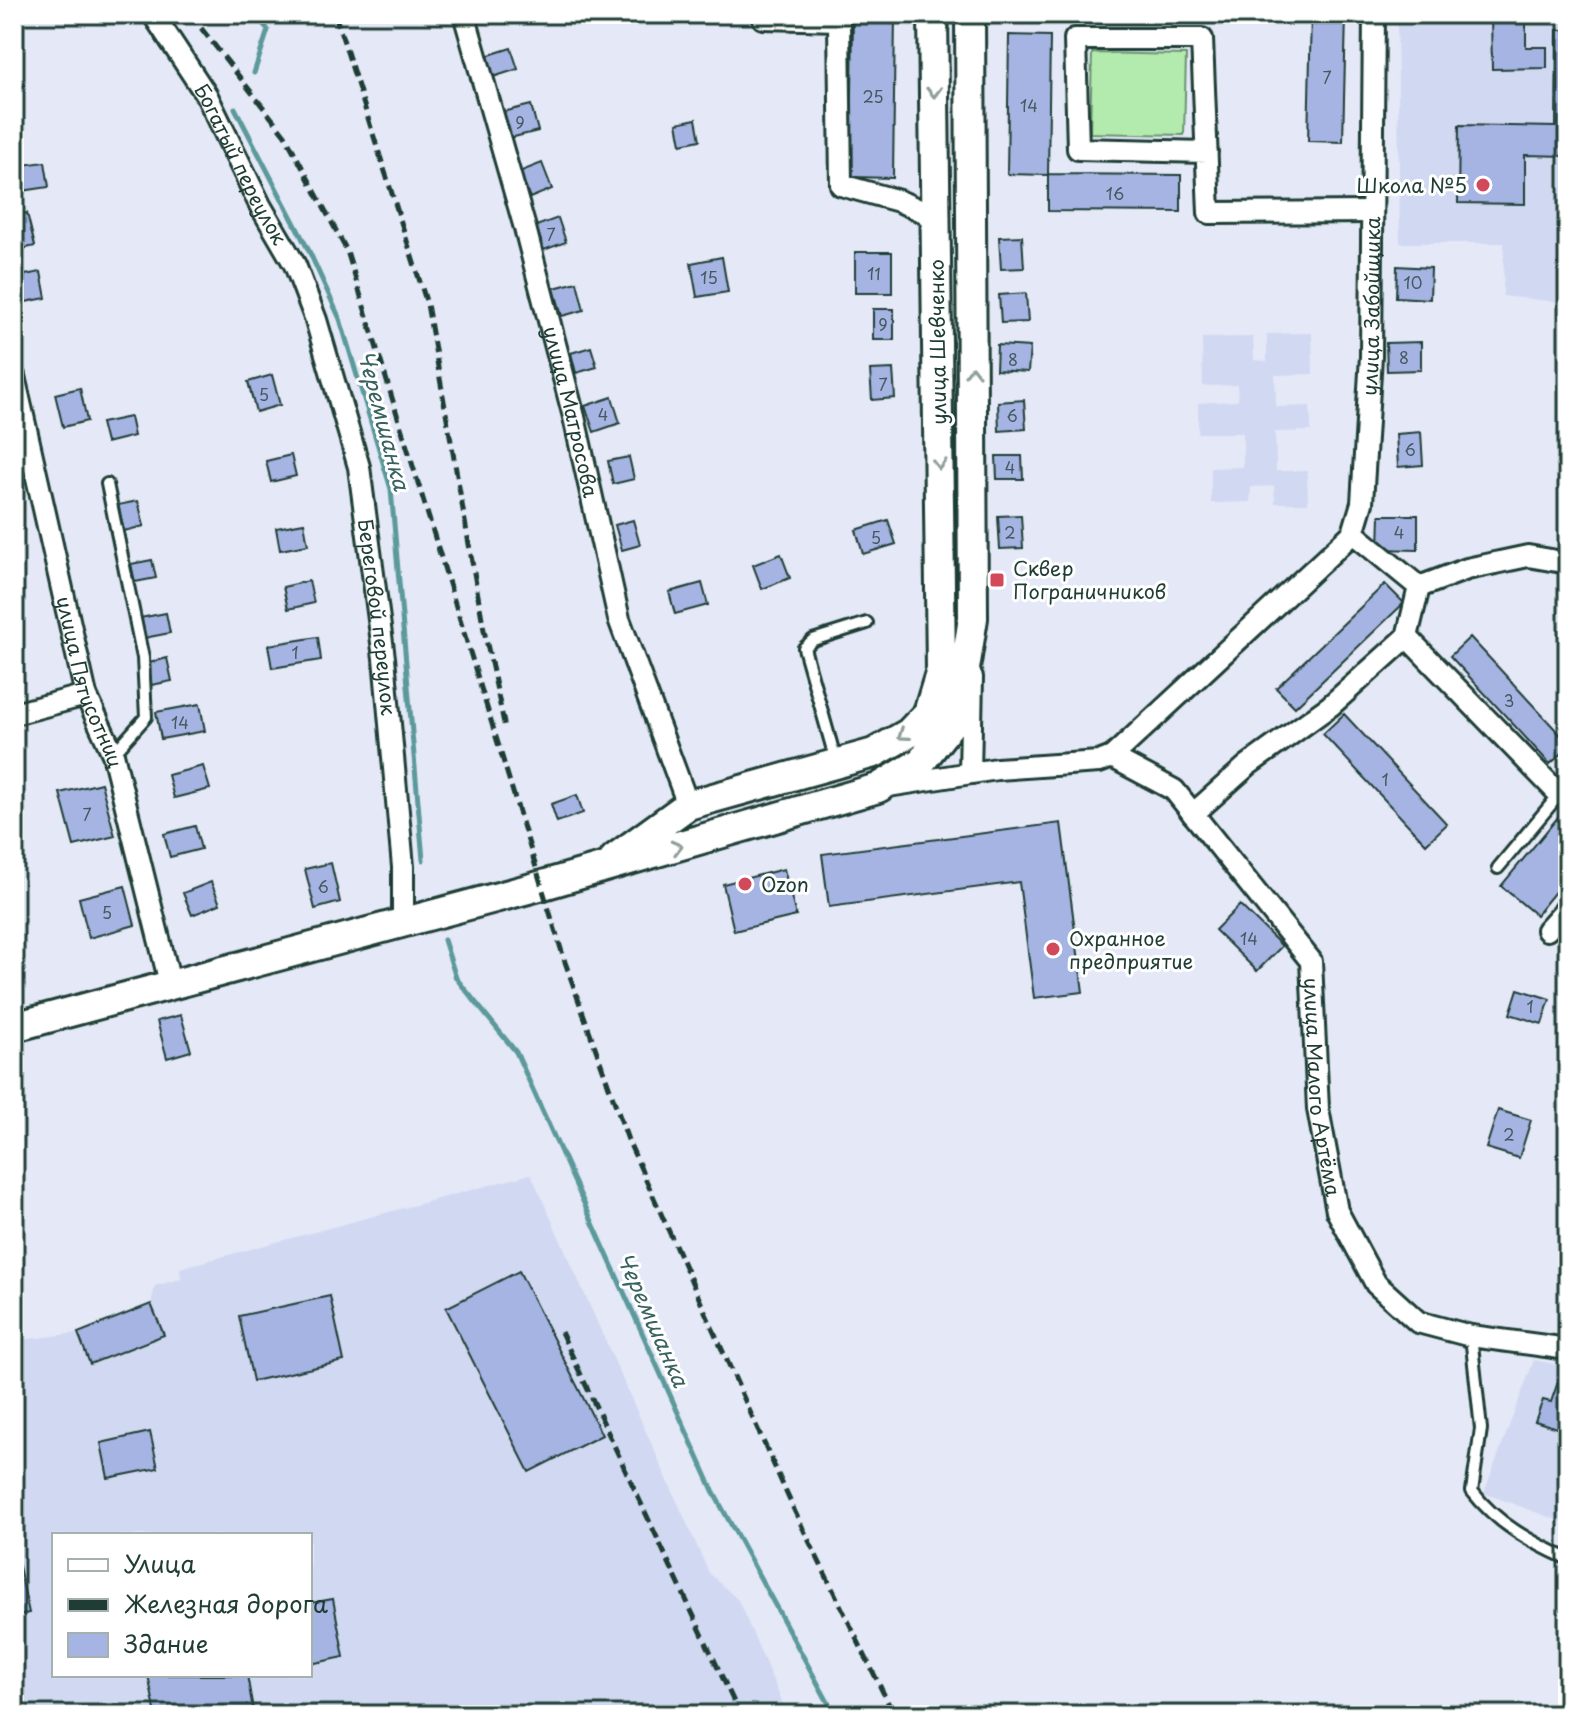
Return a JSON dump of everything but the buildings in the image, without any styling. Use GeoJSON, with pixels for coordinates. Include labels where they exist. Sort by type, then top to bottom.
{"type":"FeatureCollection","features":[{"type":"Feature","properties":{"kind":"main road","name":"улица Шевченко"},"geometry":{"type":"LineString","coordinates":[[688,805],[874,753],[909,733],[928,713],[941,670],[933,14]]}},
{"type":"Feature","properties":{"kind":"main road","name":"улица Шевченко"},"geometry":{"type":"LineString","coordinates":[[14,1027],[602,868],[878,788],[921,762],[949,726],[961,694],[973,618],[970,14]]}},
{"type":"Feature","properties":{"kind":"main road"},"geometry":{"type":"LineString","coordinates":[[602,868],[688,805]]}},
{"type":"Feature","properties":{"kind":"street","name":"Богатый переулок"},"geometry":{"type":"LineString","coordinates":[[153,14],[207,96],[260,205],[295,265],[316,320]]}},
{"type":"Feature","properties":{"kind":"street","name":"улица Матросова"},"geometry":{"type":"LineString","coordinates":[[464,14],[551,330],[619,619],[688,805]]}},
{"type":"Feature","properties":{"kind":"street"},"geometry":{"type":"LineString","coordinates":[[762,14],[763,18],[839,20],[841,185],[899,201],[935,217]]}},
{"type":"Feature","properties":{"kind":"street","name":"улица Забойщика"},"geometry":{"type":"LineString","coordinates":[[1353,533],[1362,503],[1371,356],[1374,14]]}},
{"type":"Feature","properties":{"kind":"street"},"geometry":{"type":"LineString","coordinates":[[1207,152],[1078,149],[1075,39],[1202,39],[1207,152],[1209,213],[1372,212]]}},
{"type":"Feature","properties":{"kind":"street","name":"Береговой переулок"},"geometry":{"type":"LineString","coordinates":[[316,320],[359,467],[373,555],[409,919]]}},
{"type":"Feature","properties":{"kind":"street","name":"улица Пятисотниц"},"geometry":{"type":"LineString","coordinates":[[14,376],[86,695],[113,754],[171,987]]}},
{"type":"Feature","properties":{"kind":"street"},"geometry":{"type":"LineString","coordinates":[[878,788],[970,773],[1099,762],[1112,757],[1353,533],[1419,587]]}},
{"type":"Feature","properties":{"kind":"street"},"geometry":{"type":"LineString","coordinates":[[1419,587],[1467,569],[1528,556],[1568,563]]}},
{"type":"Feature","properties":{"kind":"street"},"geometry":{"type":"LineString","coordinates":[[1193,814],[1248,765],[1330,706],[1407,637],[1419,587]]}},
{"type":"Feature","properties":{"kind":"street"},"geometry":{"type":"LineString","coordinates":[[970,773],[973,618]]}},
{"type":"Feature","properties":{"kind":"street"},"geometry":{"type":"LineString","coordinates":[[1407,637],[1564,789]]}},
{"type":"Feature","properties":{"kind":"street"},"geometry":{"type":"LineString","coordinates":[[941,670],[970,773]]}},
{"type":"Feature","properties":{"kind":"street"},"geometry":{"type":"LineString","coordinates":[[14,714],[86,695]]}},
{"type":"Feature","properties":{"kind":"street","name":"улица Малого Артёма"},"geometry":{"type":"LineString","coordinates":[[1112,757],[1174,790],[1311,961],[1318,1109],[1337,1211],[1376,1284],[1418,1322],[1471,1336],[1568,1349]]}},
{"type":"Feature","properties":{"kind":"street"},"geometry":{"type":"LineString","coordinates":[[1547,930],[1568,907]]}},
{"type":"Feature","properties":{"kind":"lane"},"geometry":{"type":"LineString","coordinates":[[107,484],[143,658],[146,717],[113,754]]}},
{"type":"Feature","properties":{"kind":"lane"},"geometry":{"type":"LineString","coordinates":[[837,763],[804,648],[813,640],[867,623]]}},
{"type":"Feature","properties":{"kind":"lane"},"geometry":{"type":"LineString","coordinates":[[1498,868],[1564,789]]}},
{"type":"Feature","properties":{"kind":"lane"},"geometry":{"type":"LineString","coordinates":[[1471,1336],[1481,1429],[1472,1491],[1487,1511],[1528,1540],[1568,1559]]}},
{"type":"Feature","properties":{"kind":"shaded area","name":"Школа №5"},"geometry":{"type":"Polygon","coordinates":[[[1397,14],[1568,14],[1568,303],[1503,296],[1504,243],[1400,243],[1397,14]]]}},
{"type":"Feature","properties":{"kind":"shaded area"},"geometry":{"type":"Polygon","coordinates":[[[1312,333],[1313,374],[1275,375],[1276,407],[1310,406],[1311,431],[1275,432],[1276,471],[1307,471],[1308,503],[1275,503],[1274,486],[1251,487],[1250,502],[1211,503],[1211,468],[1243,467],[1243,433],[1198,433],[1198,403],[1238,401],[1237,385],[1203,386],[1202,338],[1253,337],[1254,360],[1267,361],[1267,334],[1312,333]]]}},
{"type":"Feature","properties":{"kind":"shaded area"},"geometry":{"type":"Polygon","coordinates":[[[531,1174],[709,1573],[738,1600],[788,1715],[14,1715],[14,1341],[78,1333],[151,1304],[155,1286],[181,1279],[180,1268],[531,1174]]]}},
{"type":"Feature","properties":{"kind":"shaded area"},"geometry":{"type":"Polygon","coordinates":[[[1534,1360],[1568,1367],[1568,1524],[1484,1493],[1534,1360]]]}},
{"type":"Feature","properties":{"kind":"green space"},"geometry":{"type":"Polygon","coordinates":[[[1092,53],[1186,55],[1184,135],[1090,133],[1092,53]]]}},
{"type":"Feature","properties":{"kind":"waterway","name":"Черемшанка"},"geometry":{"type":"LineString","coordinates":[[254,73],[268,30],[256,14]]}},
{"type":"Feature","properties":{"kind":"waterway","name":"Черемшанка"},"geometry":{"type":"LineString","coordinates":[[235,108],[309,251],[340,319],[391,489],[423,860]]}},
{"type":"Feature","properties":{"kind":"waterway","name":"Черемшанка"},"geometry":{"type":"LineString","coordinates":[[444,940],[456,978],[516,1052],[715,1495],[835,1715]]}},
{"type":"Feature","properties":{"kind":"railway"},"geometry":{"type":"LineString","coordinates":[[190,14],[285,135],[347,251],[565,962],[628,1140],[795,1512],[894,1715]]}},
{"type":"Feature","properties":{"kind":"railway"},"geometry":{"type":"LineString","coordinates":[[335,14],[427,304],[484,630],[505,728]]}},
{"type":"Feature","properties":{"kind":"railway"},"geometry":{"type":"LineString","coordinates":[[561,1332],[740,1715]]}},
{"type":"Feature","properties":{"kind":"place","name":"Школа №5"},"geometry":{"type":"Point","coordinates":[1483,185]}},
{"type":"Feature","properties":{"kind":"place","name":"Сквер Пограничников"},"geometry":{"type":"Point","coordinates":[997,580]}},
{"type":"Feature","properties":{"kind":"place","name":"Ozon"},"geometry":{"type":"Point","coordinates":[745,884]}},
{"type":"Feature","properties":{"kind":"place","name":"Охранное предприятие"},"geometry":{"type":"Point","coordinates":[1053,949]}}]}
